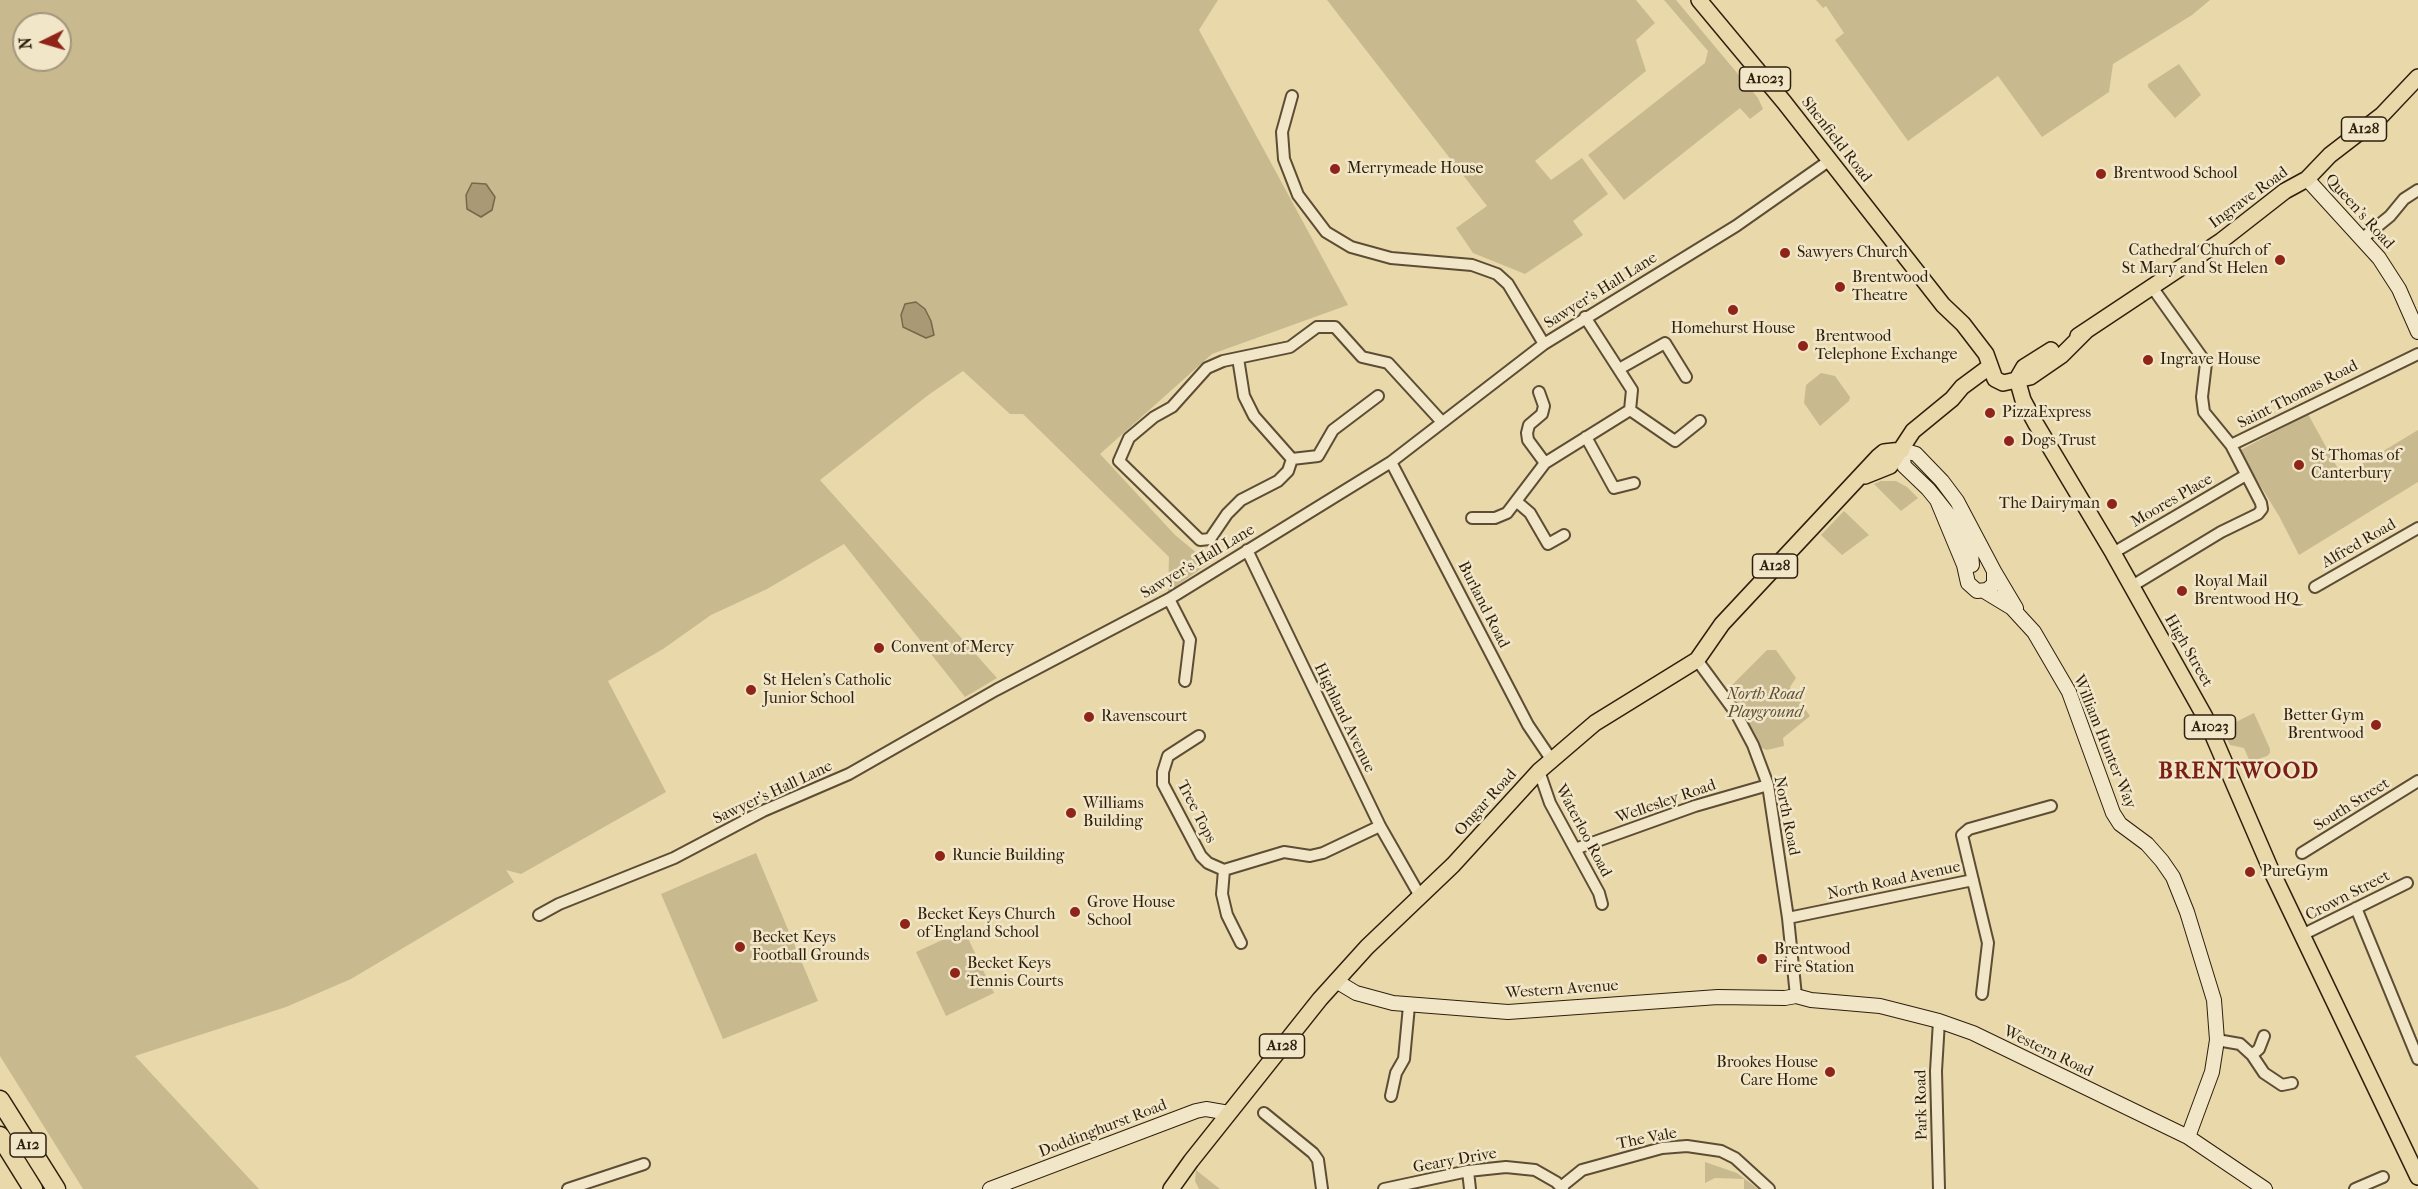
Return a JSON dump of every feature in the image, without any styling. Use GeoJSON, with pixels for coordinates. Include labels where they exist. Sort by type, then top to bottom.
{"type":"FeatureCollection","features":[{"type":"Feature","properties":{"kind":"highway","name":"A12"},"geometry":{"type":"LineString","coordinates":[[0,1100],[56,1189]]}},
{"type":"Feature","properties":{"kind":"highway","name":"A12"},"geometry":{"type":"LineString","coordinates":[[0,1136],[33,1189]]}},
{"type":"Feature","properties":{"kind":"main road","name":"Shenfield Road"},"geometry":{"type":"LineString","coordinates":[[1699,0],[1830,160],[1942,305],[1956,316],[1986,354],[1981,367]]}},
{"type":"Feature","properties":{"kind":"main road","name":"Ingrave Road"},"geometry":{"type":"LineString","coordinates":[[2017,379],[2025,367],[2086,331],[2221,241],[2284,191],[2307,179],[2330,155],[2382,115],[2418,77]]}},
{"type":"Feature","properties":{"kind":"main road"},"geometry":{"type":"LineString","coordinates":[[1902,450],[1912,431],[1952,399],[1968,393],[1980,384],[1981,367],[2001,369],[2017,379]]}},
{"type":"Feature","properties":{"kind":"main road","name":"High Street"},"geometry":{"type":"LineString","coordinates":[[2017,379],[2023,400],[2036,424],[2132,586],[2212,733],[2302,935],[2418,1177]]}},
{"type":"Feature","properties":{"kind":"main road","name":"Ongar Road"},"geometry":{"type":"LineString","coordinates":[[1175,1188],[1229,1113],[1336,981],[1487,829],[1539,771],[1595,723],[1697,660],[1722,624],[1884,452],[1902,450]]}},
{"type":"Feature","properties":{"kind":"street"},"geometry":{"type":"LineString","coordinates":[[1292,96],[1282,132],[1284,159],[1299,195],[1326,232],[1351,247],[1392,258],[1472,265],[1497,274],[1508,284],[1544,344]]}},
{"type":"Feature","properties":{"kind":"street","name":"Sawyer's Hall Lane"},"geometry":{"type":"LineString","coordinates":[[539,915],[577,896],[674,858],[763,812],[849,774],[996,690],[1169,599],[1391,462],[1544,344],[1736,226],[1830,160]]}},
{"type":"Feature","properties":{"kind":"street","name":"Queen's Road"},"geometry":{"type":"LineString","coordinates":[[2307,179],[2363,238],[2395,282],[2418,332]]}},
{"type":"Feature","properties":{"kind":"street"},"geometry":{"type":"LineString","coordinates":[[2363,238],[2418,190]]}},
{"type":"Feature","properties":{"kind":"street"},"geometry":{"type":"LineString","coordinates":[[2152,287],[2206,363],[2203,407],[2231,445]]}},
{"type":"Feature","properties":{"kind":"street"},"geometry":{"type":"LineString","coordinates":[[1585,317],[1632,390],[1630,410]]}},
{"type":"Feature","properties":{"kind":"street"},"geometry":{"type":"LineString","coordinates":[[1292,459],[1288,471],[1278,480],[1241,500],[1227,514],[1210,539],[1200,540],[1119,461],[1129,438],[1154,417],[1172,407],[1207,368],[1238,358],[1290,347],[1317,327],[1335,327],[1362,357],[1388,363],[1442,422]]}},
{"type":"Feature","properties":{"kind":"street"},"geometry":{"type":"LineString","coordinates":[[1619,369],[1665,343],[1686,377]]}},
{"type":"Feature","properties":{"kind":"street","name":"Saint Thomas Road"},"geometry":{"type":"LineString","coordinates":[[2132,586],[2260,512],[2261,502],[2231,445],[2418,354]]}},
{"type":"Feature","properties":{"kind":"street"},"geometry":{"type":"LineString","coordinates":[[1238,358],[1244,396],[1254,416],[1292,459]]}},
{"type":"Feature","properties":{"kind":"street"},"geometry":{"type":"LineString","coordinates":[[1539,392],[1544,406],[1542,414],[1529,425],[1527,433],[1528,440],[1545,463]]}},
{"type":"Feature","properties":{"kind":"street"},"geometry":{"type":"LineString","coordinates":[[1292,459],[1318,456],[1333,430],[1378,396]]}},
{"type":"Feature","properties":{"kind":"street"},"geometry":{"type":"LineString","coordinates":[[1630,410],[1675,441],[1700,421]]}},
{"type":"Feature","properties":{"kind":"street"},"geometry":{"type":"LineString","coordinates":[[1472,518],[1496,518],[1506,513],[1545,463],[1630,410]]}},
{"type":"Feature","properties":{"kind":"street"},"geometry":{"type":"LineString","coordinates":[[1586,437],[1614,488],[1634,483]]}},
{"type":"Feature","properties":{"kind":"street"},"geometry":{"type":"LineString","coordinates":[[1902,450],[1904,466],[1937,500],[1969,547],[1969,570],[1971,587],[1984,591],[1994,584],[1993,569],[1981,562],[1969,570]]}},
{"type":"Feature","properties":{"kind":"street","name":"William Hunter Way"},"geometry":{"type":"LineString","coordinates":[[1902,450],[1916,454],[1949,490],[1978,538],[1993,569],[2068,692],[2113,813],[2120,824],[2147,844],[2173,877],[2190,921],[2214,1000],[2217,1040],[2212,1072],[2188,1137]]}},
{"type":"Feature","properties":{"kind":"street","name":"Burland Road"},"geometry":{"type":"LineString","coordinates":[[1391,462],[1528,725],[1551,759]]}},
{"type":"Feature","properties":{"kind":"street","name":"Moores Place"},"geometry":{"type":"LineString","coordinates":[[2113,553],[2246,475]]}},
{"type":"Feature","properties":{"kind":"street"},"geometry":{"type":"LineString","coordinates":[[1516,501],[1530,513],[1548,544],[1564,535]]}},
{"type":"Feature","properties":{"kind":"street","name":"Alfred Road"},"geometry":{"type":"LineString","coordinates":[[2315,587],[2418,528]]}},
{"type":"Feature","properties":{"kind":"street","name":"Highland Avenue"},"geometry":{"type":"LineString","coordinates":[[1246,550],[1380,826],[1420,896]]}},
{"type":"Feature","properties":{"kind":"street","name":"William Hunter Way"},"geometry":{"type":"LineString","coordinates":[[1984,591],[2005,602],[2026,622]]}},
{"type":"Feature","properties":{"kind":"street"},"geometry":{"type":"LineString","coordinates":[[1169,599],[1190,640],[1185,681]]}},
{"type":"Feature","properties":{"kind":"street","name":"North Road"},"geometry":{"type":"LineString","coordinates":[[1697,660],[1736,713],[1753,745],[1768,785],[1788,918],[1796,996]]}},
{"type":"Feature","properties":{"kind":"street","name":"Tree Tops"},"geometry":{"type":"LineString","coordinates":[[1199,736],[1168,756],[1163,772],[1163,784],[1201,856],[1208,863],[1224,870]]}},
{"type":"Feature","properties":{"kind":"street","name":"Waterloo Road"},"geometry":{"type":"LineString","coordinates":[[1539,771],[1550,803],[1599,893],[1602,904]]}},
{"type":"Feature","properties":{"kind":"street","name":"South Street"},"geometry":{"type":"LineString","coordinates":[[2302,853],[2418,781]]}},
{"type":"Feature","properties":{"kind":"street","name":"Wellesley Road"},"geometry":{"type":"LineString","coordinates":[[1575,849],[1695,806],[1768,785]]}},
{"type":"Feature","properties":{"kind":"street","name":"North Road Avenue"},"geometry":{"type":"LineString","coordinates":[[1788,918],[1973,880],[1962,835],[1965,830],[2051,806]]}},
{"type":"Feature","properties":{"kind":"street"},"geometry":{"type":"LineString","coordinates":[[1241,944],[1227,915],[1222,894],[1224,870],[1284,852],[1310,856],[1323,853],[1380,826]]}},
{"type":"Feature","properties":{"kind":"street"},"geometry":{"type":"LineString","coordinates":[[1973,880],[1988,947],[1982,994]]}},
{"type":"Feature","properties":{"kind":"street","name":"Crown Street"},"geometry":{"type":"LineString","coordinates":[[2302,935],[2407,883]]}},
{"type":"Feature","properties":{"kind":"street"},"geometry":{"type":"LineString","coordinates":[[2356,908],[2418,1059]]}},
{"type":"Feature","properties":{"kind":"street","name":"Western Avenue"},"geometry":{"type":"LineString","coordinates":[[1336,981],[1364,996],[1409,1006],[1521,1012],[1694,997],[1785,998],[1796,996]]}},
{"type":"Feature","properties":{"kind":"street","name":"Western Road"},"geometry":{"type":"LineString","coordinates":[[1796,996],[1811,1000],[1880,1006],[1939,1021],[1973,1033],[2188,1137],[2265,1189]]}},
{"type":"Feature","properties":{"kind":"street"},"geometry":{"type":"LineString","coordinates":[[1390,1096],[1396,1073],[1404,1059],[1409,1006]]}},
{"type":"Feature","properties":{"kind":"street","name":"Park Road"},"geometry":{"type":"LineString","coordinates":[[1939,1021],[1936,1071],[1939,1189]]}},
{"type":"Feature","properties":{"kind":"street"},"geometry":{"type":"LineString","coordinates":[[2252,1055],[2259,1049],[2264,1036]]}},
{"type":"Feature","properties":{"kind":"street"},"geometry":{"type":"LineString","coordinates":[[2217,1040],[2233,1041],[2252,1055],[2264,1073],[2282,1085],[2292,1083]]}},
{"type":"Feature","properties":{"kind":"street","name":"Doddinghurst Road"},"geometry":{"type":"LineString","coordinates":[[990,1189],[1196,1111],[1206,1109],[1229,1113]]}},
{"type":"Feature","properties":{"kind":"street"},"geometry":{"type":"LineString","coordinates":[[1264,1113],[1313,1153],[1318,1160],[1322,1189]]}},
{"type":"Feature","properties":{"kind":"street","name":"The Vale"},"geometry":{"type":"LineString","coordinates":[[1562,1188],[1582,1170],[1662,1148],[1687,1146],[1721,1151],[1735,1158],[1769,1189]]}},
{"type":"Feature","properties":{"kind":"street"},"geometry":{"type":"LineString","coordinates":[[568,1189],[644,1164]]}},
{"type":"Feature","properties":{"kind":"street","name":"Geary Drive"},"geometry":{"type":"LineString","coordinates":[[1384,1189],[1468,1171],[1522,1168],[1545,1175],[1562,1188]]}},
{"type":"Feature","properties":{"kind":"street"},"geometry":{"type":"LineString","coordinates":[[1468,1171],[1470,1189]]}},
{"type":"Feature","properties":{"kind":"street"},"geometry":{"type":"LineString","coordinates":[[2355,1189],[2383,1177]]}},
{"type":"Feature","properties":{"kind":"green space"},"geometry":{"type":"Polygon","coordinates":[[[0,0],[1218,0],[1199,30],[1348,305],[1212,354],[1100,454],[1175,535],[1209,563],[1168,592],[1169,557],[1023,414],[1010,414],[963,371],[927,396],[820,480],[997,678],[965,697],[844,544],[767,589],[711,615],[663,649],[608,681],[666,792],[521,874],[506,870],[514,882],[351,979],[286,1007],[135,1056],[259,1189],[83,1189],[0,1056],[0,0]]]}},
{"type":"Feature","properties":{"kind":"green space"},"geometry":{"type":"Polygon","coordinates":[[[1327,0],[1636,0],[1655,23],[1636,40],[1646,71],[1535,161],[1551,180],[1582,158],[1608,194],[1573,221],[1583,235],[1525,274],[1473,253],[1456,228],[1487,206],[1327,0]]]}},
{"type":"Feature","properties":{"kind":"green space"},"geometry":{"type":"Polygon","coordinates":[[[1664,0],[1676,0],[1758,98],[1763,109],[1750,119],[1740,108],[1624,200],[1588,155],[1705,63],[1708,51],[1664,0]]]}},
{"type":"Feature","properties":{"kind":"green space"},"geometry":{"type":"Polygon","coordinates":[[[1816,0],[2210,0],[2192,15],[2113,64],[2109,92],[2042,137],[1998,76],[1908,141],[1835,40],[1844,33],[1826,6],[1823,8],[1816,0]]]}},
{"type":"Feature","properties":{"kind":"green space"},"geometry":{"type":"Polygon","coordinates":[[[2179,64],[2201,95],[2175,118],[2148,87],[2148,84],[2179,64]]]}},
{"type":"Feature","properties":{"kind":"green space"},"geometry":{"type":"Polygon","coordinates":[[[1821,373],[1835,376],[1850,397],[1849,401],[1820,426],[1804,403],[1806,385],[1821,373]]]}},
{"type":"Feature","properties":{"kind":"green space"},"geometry":{"type":"Polygon","coordinates":[[[2308,414],[2342,476],[2418,430],[2418,482],[2299,555],[2279,516],[2239,451],[2308,414]]]}},
{"type":"Feature","properties":{"kind":"green space"},"geometry":{"type":"Polygon","coordinates":[[[1881,481],[1896,481],[1907,487],[1918,498],[1901,511],[1874,484],[1881,481]]]}},
{"type":"Feature","properties":{"kind":"green space"},"geometry":{"type":"Polygon","coordinates":[[[1844,511],[1869,535],[1842,555],[1821,535],[1844,511]]]}},
{"type":"Feature","properties":{"kind":"green space","name":"North Road Playground"},"geometry":{"type":"Polygon","coordinates":[[[1767,650],[1776,650],[1796,678],[1790,687],[1810,716],[1783,738],[1784,746],[1767,750],[1753,745],[1723,694],[1767,650]]]}},
{"type":"Feature","properties":{"kind":"green space"},"geometry":{"type":"Polygon","coordinates":[[[2254,713],[2270,753],[2267,756],[2240,766],[2250,762],[2244,748],[2230,745],[2222,729],[2254,713]]]}},
{"type":"Feature","properties":{"kind":"green space","name":"Becket Keys Football Grounds"},"geometry":{"type":"Polygon","coordinates":[[[756,853],[818,1001],[723,1039],[661,894],[756,853]]]}},
{"type":"Feature","properties":{"kind":"green space","name":"Becket Keys Tennis Courts"},"geometry":{"type":"Polygon","coordinates":[[[964,930],[994,993],[946,1016],[916,952],[964,930]]]}},
{"type":"Feature","properties":{"kind":"green space"},"geometry":{"type":"Polygon","coordinates":[[[1705,1162],[1737,1173],[1758,1189],[1744,1189],[1744,1179],[1715,1178],[1705,1183],[1705,1162]]]}},
{"type":"Feature","properties":{"kind":"green space"},"geometry":{"type":"Polygon","coordinates":[[[1196,1170],[1220,1189],[1199,1189],[1195,1181],[1196,1170]]]}},
{"type":"Feature","properties":{"kind":"shaded area"},"geometry":{"type":"Polygon","coordinates":[[[472,183],[486,184],[495,197],[492,210],[481,217],[467,209],[466,195],[472,183]]]}},
{"type":"Feature","properties":{"kind":"shaded area"},"geometry":{"type":"Polygon","coordinates":[[[916,302],[925,309],[934,335],[926,338],[903,327],[901,315],[905,304],[916,302]]]}},
{"type":"Feature","properties":{"kind":"place","name":"Merrymeade House"},"geometry":{"type":"Point","coordinates":[1335,169]}},
{"type":"Feature","properties":{"kind":"place","name":"Brentwood School"},"geometry":{"type":"Point","coordinates":[2101,174]}},
{"type":"Feature","properties":{"kind":"place","name":"Sawyers Church"},"geometry":{"type":"Point","coordinates":[1785,253]}},
{"type":"Feature","properties":{"kind":"place","name":"Cathedral Church of St Mary and St Helen"},"geometry":{"type":"Point","coordinates":[2280,260]}},
{"type":"Feature","properties":{"kind":"place","name":"Brentwood Theatre"},"geometry":{"type":"Point","coordinates":[1840,287]}},
{"type":"Feature","properties":{"kind":"place","name":"Homehurst House"},"geometry":{"type":"Point","coordinates":[1733,310]}},
{"type":"Feature","properties":{"kind":"place","name":"Brentwood Telephone Exchange"},"geometry":{"type":"Point","coordinates":[1803,346]}},
{"type":"Feature","properties":{"kind":"place","name":"Ingrave House"},"geometry":{"type":"Point","coordinates":[2148,360]}},
{"type":"Feature","properties":{"kind":"place","name":"PizzaExpress"},"geometry":{"type":"Point","coordinates":[1990,413]}},
{"type":"Feature","properties":{"kind":"place","name":"Dogs Trust"},"geometry":{"type":"Point","coordinates":[2009,441]}},
{"type":"Feature","properties":{"kind":"place","name":"St Thomas of Canterbury"},"geometry":{"type":"Point","coordinates":[2299,465]}},
{"type":"Feature","properties":{"kind":"place","name":"The Dairyman"},"geometry":{"type":"Point","coordinates":[2112,504]}},
{"type":"Feature","properties":{"kind":"place","name":"Royal Mail Brentwood HQ"},"geometry":{"type":"Point","coordinates":[2182,591]}},
{"type":"Feature","properties":{"kind":"place","name":"Convent of Mercy"},"geometry":{"type":"Point","coordinates":[879,648]}},
{"type":"Feature","properties":{"kind":"place","name":"St Helen's Catholic Junior School"},"geometry":{"type":"Point","coordinates":[751,690]}},
{"type":"Feature","properties":{"kind":"place","name":"Ravenscourt"},"geometry":{"type":"Point","coordinates":[1089,717]}},
{"type":"Feature","properties":{"kind":"place","name":"Better Gym Brentwood"},"geometry":{"type":"Point","coordinates":[2376,725]}},
{"type":"Feature","properties":{"kind":"place","name":"Williams Building"},"geometry":{"type":"Point","coordinates":[1071,813]}},
{"type":"Feature","properties":{"kind":"place","name":"Runcie Building"},"geometry":{"type":"Point","coordinates":[940,856]}},
{"type":"Feature","properties":{"kind":"place","name":"PureGym"},"geometry":{"type":"Point","coordinates":[2250,872]}},
{"type":"Feature","properties":{"kind":"place","name":"Grove House School"},"geometry":{"type":"Point","coordinates":[1075,912]}},
{"type":"Feature","properties":{"kind":"place","name":"Becket Keys Church of England School"},"geometry":{"type":"Point","coordinates":[905,924]}},
{"type":"Feature","properties":{"kind":"place","name":"Becket Keys Football Grounds"},"geometry":{"type":"Point","coordinates":[740,947]}},
{"type":"Feature","properties":{"kind":"place","name":"Brentwood Fire Station"},"geometry":{"type":"Point","coordinates":[1762,959]}},
{"type":"Feature","properties":{"kind":"place","name":"Becket Keys Tennis Courts"},"geometry":{"type":"Point","coordinates":[955,973]}},
{"type":"Feature","properties":{"kind":"place","name":"Brookes House Care Home"},"geometry":{"type":"Point","coordinates":[1830,1072]}},
{"type":"Feature","properties":{"kind":"district","name":"BRENTWOOD"},"geometry":{"type":"Point","coordinates":[2239,773]}}]}
